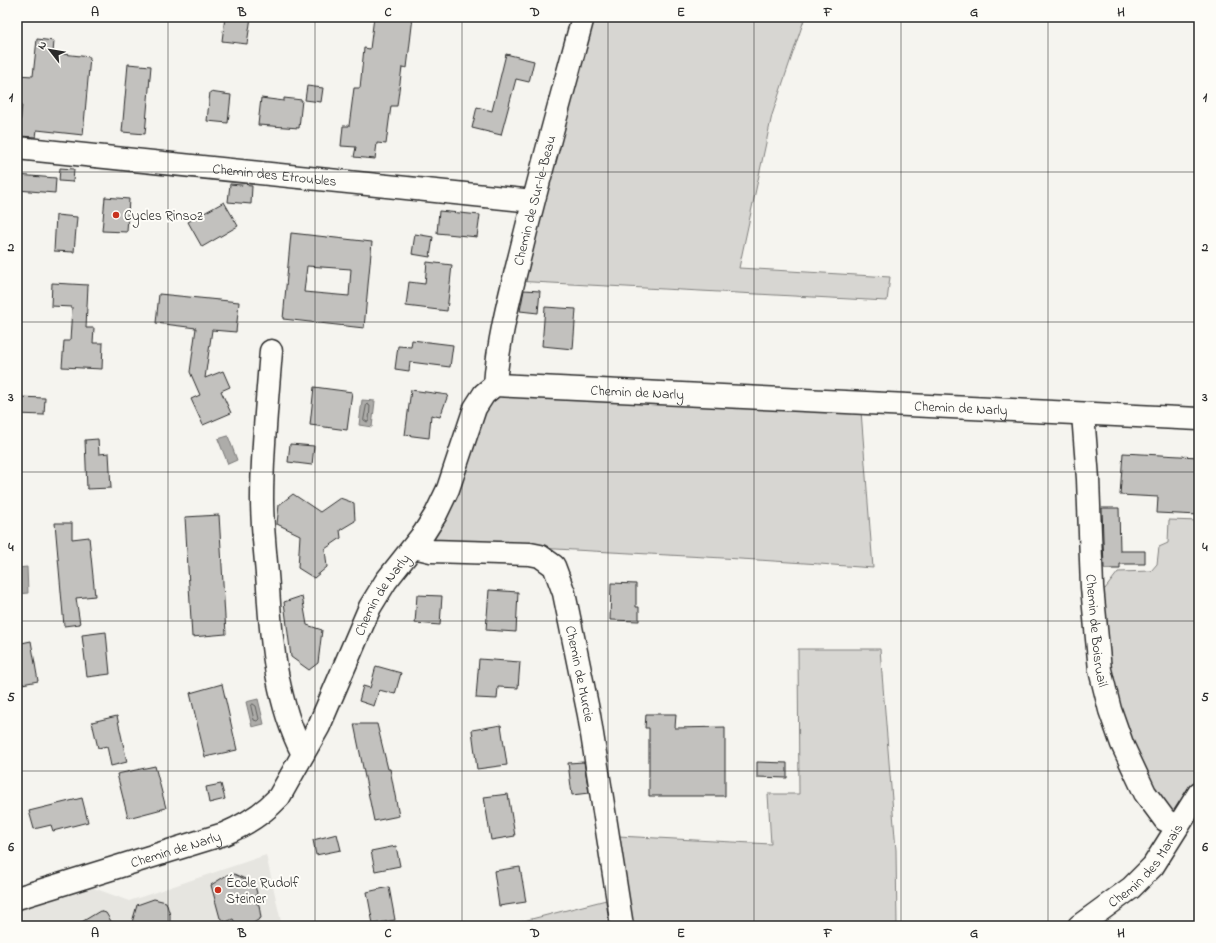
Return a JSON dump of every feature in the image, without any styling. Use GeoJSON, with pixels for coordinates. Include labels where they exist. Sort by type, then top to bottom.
{"type":"FeatureCollection","features":[{"type":"Feature","properties":{"kind":"street","name":"Chemin de Sur-le-Beau"},"geometry":{"type":"LineString","coordinates":[[495,385],[497,360],[533,201],[583,17]]}},
{"type":"Feature","properties":{"kind":"street","name":"Chemin des Etroubles"},"geometry":{"type":"LineString","coordinates":[[17,148],[533,201]]}},
{"type":"Feature","properties":{"kind":"street"},"geometry":{"type":"LineString","coordinates":[[271,351],[264,433],[262,500],[270,617],[283,701],[293,736],[303,754]]}},
{"type":"Feature","properties":{"kind":"street","name":"Chemin de Narly"},"geometry":{"type":"LineString","coordinates":[[17,898],[236,829],[261,813],[279,797],[333,696],[352,645],[370,607],[386,581],[414,547],[436,514],[448,489],[475,408],[484,394],[495,385],[1199,419]]}},
{"type":"Feature","properties":{"kind":"street","name":"Chemin de Boisruail"},"geometry":{"type":"LineString","coordinates":[[1083,414],[1088,479],[1092,587],[1100,670],[1110,710],[1122,744],[1145,793],[1164,820],[1177,826]]}},
{"type":"Feature","properties":{"kind":"street","name":"Chemin de Murcie"},"geometry":{"type":"LineString","coordinates":[[414,547],[431,551],[530,554],[544,558],[554,566],[564,593],[589,715],[622,926]]}},
{"type":"Feature","properties":{"kind":"street","name":"Chemin des Marais"},"geometry":{"type":"LineString","coordinates":[[1079,926],[1131,888],[1153,866],[1199,793]]}},
{"type":"Feature","properties":{"kind":"shaded area"},"geometry":{"type":"Polygon","coordinates":[[[583,17],[805,17],[772,115],[739,268],[890,277],[887,301],[514,281],[583,17]]]}},
{"type":"Feature","properties":{"kind":"shaded area"},"geometry":{"type":"Polygon","coordinates":[[[504,393],[861,411],[873,568],[762,560],[430,541],[488,401],[504,393]]]}},
{"type":"Feature","properties":{"kind":"shaded area"},"geometry":{"type":"Polygon","coordinates":[[[1169,520],[1199,521],[1199,786],[1177,814],[1165,820],[1122,744],[1092,587],[1105,589],[1118,572],[1151,571],[1157,564],[1159,547],[1168,543],[1169,520]]]}},
{"type":"Feature","properties":{"kind":"shaded area"},"geometry":{"type":"Polygon","coordinates":[[[798,649],[880,649],[896,850],[897,926],[631,926],[618,836],[771,844],[768,794],[799,794],[798,649]]]}},
{"type":"Feature","properties":{"kind":"shaded area","name":"École Rudolf Steiner"},"geometry":{"type":"Polygon","coordinates":[[[266,855],[282,926],[17,926],[17,906],[83,884],[129,901],[266,855]]]}},
{"type":"Feature","properties":{"kind":"shaded area"},"geometry":{"type":"Polygon","coordinates":[[[614,898],[616,926],[504,926],[614,898]]]}},
{"type":"Feature","properties":{"kind":"water"},"geometry":{"type":"Polygon","coordinates":[[[362,400],[375,401],[372,427],[359,425],[362,400]]]}},
{"type":"Feature","properties":{"kind":"water"},"geometry":{"type":"Polygon","coordinates":[[[228,436],[237,460],[228,464],[218,439],[228,436]]]}},
{"type":"Feature","properties":{"kind":"water"},"geometry":{"type":"Polygon","coordinates":[[[27,567],[28,593],[17,594],[17,568],[27,567]]]}},
{"type":"Feature","properties":{"kind":"water"},"geometry":{"type":"Polygon","coordinates":[[[258,699],[264,724],[252,727],[246,702],[258,699]]]}},
{"type":"Feature","properties":{"kind":"building"},"geometry":{"type":"Polygon","coordinates":[[[225,17],[251,17],[247,44],[222,41],[225,17]]]}},
{"type":"Feature","properties":{"kind":"building"},"geometry":{"type":"Polygon","coordinates":[[[374,17],[413,17],[407,68],[402,67],[397,106],[391,106],[386,144],[377,143],[375,159],[354,157],[356,147],[341,146],[343,126],[349,126],[354,88],[360,88],[364,48],[370,49],[374,17]]]}},
{"type":"Feature","properties":{"kind":"building"},"geometry":{"type":"Polygon","coordinates":[[[37,39],[54,41],[53,53],[90,57],[83,135],[37,130],[36,137],[19,136],[22,104],[17,104],[17,75],[33,76],[37,39]]]}},
{"type":"Feature","properties":{"kind":"building"},"geometry":{"type":"Polygon","coordinates":[[[506,54],[534,61],[529,82],[516,79],[501,135],[472,128],[477,107],[492,111],[506,54]]]}},
{"type":"Feature","properties":{"kind":"building"},"geometry":{"type":"Polygon","coordinates":[[[128,64],[151,66],[145,134],[122,132],[128,64]]]}},
{"type":"Feature","properties":{"kind":"building"},"geometry":{"type":"Polygon","coordinates":[[[307,86],[323,88],[321,102],[305,100],[307,86]]]}},
{"type":"Feature","properties":{"kind":"building"},"geometry":{"type":"Polygon","coordinates":[[[210,92],[231,95],[228,123],[207,121],[210,92]]]}},
{"type":"Feature","properties":{"kind":"building"},"geometry":{"type":"Polygon","coordinates":[[[261,98],[284,101],[284,98],[302,100],[299,128],[258,125],[261,98]]]}},
{"type":"Feature","properties":{"kind":"building"},"geometry":{"type":"Polygon","coordinates":[[[60,168],[74,169],[73,182],[59,181],[60,168]]]}},
{"type":"Feature","properties":{"kind":"building"},"geometry":{"type":"Polygon","coordinates":[[[17,175],[56,178],[55,193],[17,190],[17,175]]]}},
{"type":"Feature","properties":{"kind":"building"},"geometry":{"type":"Polygon","coordinates":[[[230,184],[252,186],[251,204],[228,202],[230,184]]]}},
{"type":"Feature","properties":{"kind":"building","name":"Cycles Rinsoz"},"geometry":{"type":"Polygon","coordinates":[[[105,197],[129,199],[127,232],[102,231],[105,197]]]}},
{"type":"Feature","properties":{"kind":"building"},"geometry":{"type":"Polygon","coordinates":[[[224,202],[238,226],[202,247],[188,222],[224,202]]]}},
{"type":"Feature","properties":{"kind":"building"},"geometry":{"type":"Polygon","coordinates":[[[439,211],[480,215],[477,237],[437,233],[439,211]]]}},
{"type":"Feature","properties":{"kind":"building"},"geometry":{"type":"Polygon","coordinates":[[[56,215],[77,217],[74,252],[54,251],[56,215]]]}},
{"type":"Feature","properties":{"kind":"building"},"geometry":{"type":"Polygon","coordinates":[[[291,233],[372,242],[364,328],[283,319],[291,233]],[[307,266],[304,292],[349,296],[351,269],[307,266]]]}},
{"type":"Feature","properties":{"kind":"building"},"geometry":{"type":"Polygon","coordinates":[[[415,234],[433,237],[430,257],[412,254],[415,234]]]}},
{"type":"Feature","properties":{"kind":"building"},"geometry":{"type":"Polygon","coordinates":[[[427,262],[452,265],[447,311],[406,306],[409,282],[425,284],[427,262]]]}},
{"type":"Feature","properties":{"kind":"building"},"geometry":{"type":"Polygon","coordinates":[[[52,283],[88,285],[86,328],[94,328],[93,343],[103,343],[102,369],[62,367],[64,341],[70,341],[72,307],[51,306],[52,283]]]}},
{"type":"Feature","properties":{"kind":"building"},"geometry":{"type":"Polygon","coordinates":[[[524,290],[540,291],[538,313],[520,311],[524,290]]]}},
{"type":"Feature","properties":{"kind":"building"},"geometry":{"type":"Polygon","coordinates":[[[159,294],[239,302],[236,332],[212,330],[205,378],[223,371],[230,387],[221,391],[231,413],[203,425],[191,399],[200,395],[190,372],[196,328],[156,323],[159,294]]]}},
{"type":"Feature","properties":{"kind":"building"},"geometry":{"type":"Polygon","coordinates":[[[545,307],[576,309],[573,349],[542,346],[545,307]]]}},
{"type":"Feature","properties":{"kind":"building"},"geometry":{"type":"Polygon","coordinates":[[[412,340],[453,345],[450,367],[410,362],[409,371],[395,369],[398,346],[411,347],[412,340]]]}},
{"type":"Feature","properties":{"kind":"building"},"geometry":{"type":"Polygon","coordinates":[[[314,387],[352,392],[347,430],[310,425],[314,387]]]}},
{"type":"Feature","properties":{"kind":"building"},"geometry":{"type":"Polygon","coordinates":[[[411,390],[448,395],[440,417],[431,415],[429,438],[405,435],[411,390]]]}},
{"type":"Feature","properties":{"kind":"building"},"geometry":{"type":"Polygon","coordinates":[[[17,398],[45,398],[44,415],[17,414],[17,398]]]}},
{"type":"Feature","properties":{"kind":"building"},"geometry":{"type":"Polygon","coordinates":[[[98,439],[99,454],[109,453],[111,488],[87,489],[85,440],[98,439]]]}},
{"type":"Feature","properties":{"kind":"building"},"geometry":{"type":"Polygon","coordinates":[[[290,444],[314,446],[312,465],[288,462],[290,444]]]}},
{"type":"Feature","properties":{"kind":"building"},"geometry":{"type":"Polygon","coordinates":[[[1123,453],[1199,457],[1199,515],[1157,513],[1158,497],[1120,495],[1123,453]]]}},
{"type":"Feature","properties":{"kind":"building"},"geometry":{"type":"Polygon","coordinates":[[[293,494],[320,512],[340,498],[354,503],[355,521],[340,530],[341,538],[325,549],[327,567],[314,578],[298,568],[300,535],[277,524],[279,505],[293,494]]]}},
{"type":"Feature","properties":{"kind":"building"},"geometry":{"type":"Polygon","coordinates":[[[1102,508],[1119,508],[1120,551],[1145,551],[1145,564],[1120,564],[1120,569],[1104,569],[1102,508]]]}},
{"type":"Feature","properties":{"kind":"building"},"geometry":{"type":"Polygon","coordinates":[[[219,515],[226,634],[192,637],[185,517],[219,515]]]}},
{"type":"Feature","properties":{"kind":"building"},"geometry":{"type":"Polygon","coordinates":[[[55,523],[72,523],[72,539],[89,537],[95,596],[76,598],[80,624],[64,626],[55,523]]]}},
{"type":"Feature","properties":{"kind":"building"},"geometry":{"type":"Polygon","coordinates":[[[611,583],[636,584],[636,607],[639,607],[639,621],[610,620],[611,583]]]}},
{"type":"Feature","properties":{"kind":"building"},"geometry":{"type":"Polygon","coordinates":[[[489,590],[518,592],[516,632],[486,630],[489,590]]]}},
{"type":"Feature","properties":{"kind":"building"},"geometry":{"type":"Polygon","coordinates":[[[417,595],[442,596],[440,625],[415,623],[417,595]]]}},
{"type":"Feature","properties":{"kind":"building"},"geometry":{"type":"Polygon","coordinates":[[[302,596],[307,625],[322,630],[318,663],[309,670],[291,657],[284,602],[302,596]]]}},
{"type":"Feature","properties":{"kind":"building"},"geometry":{"type":"Polygon","coordinates":[[[106,632],[110,674],[87,677],[82,635],[106,632]]]}},
{"type":"Feature","properties":{"kind":"building"},"geometry":{"type":"Polygon","coordinates":[[[31,641],[38,681],[17,685],[17,644],[31,641]]]}},
{"type":"Feature","properties":{"kind":"building"},"geometry":{"type":"Polygon","coordinates":[[[479,659],[520,662],[518,688],[498,687],[497,699],[476,698],[479,659]]]}},
{"type":"Feature","properties":{"kind":"building"},"geometry":{"type":"Polygon","coordinates":[[[376,666],[401,673],[395,694],[379,690],[374,706],[359,701],[363,686],[370,688],[376,666]]]}},
{"type":"Feature","properties":{"kind":"building"},"geometry":{"type":"Polygon","coordinates":[[[222,684],[237,750],[205,757],[190,693],[222,684]]]}},
{"type":"Feature","properties":{"kind":"building"},"geometry":{"type":"Polygon","coordinates":[[[646,714],[676,714],[675,728],[725,727],[725,796],[649,796],[649,728],[645,728],[646,714]]]}},
{"type":"Feature","properties":{"kind":"building"},"geometry":{"type":"Polygon","coordinates":[[[117,716],[127,762],[111,766],[107,746],[98,748],[92,722],[117,716]]]}},
{"type":"Feature","properties":{"kind":"building"},"geometry":{"type":"Polygon","coordinates":[[[354,724],[377,724],[388,769],[390,769],[399,816],[374,821],[354,724]]]}},
{"type":"Feature","properties":{"kind":"building"},"geometry":{"type":"Polygon","coordinates":[[[501,725],[507,765],[477,769],[472,730],[501,725]]]}},
{"type":"Feature","properties":{"kind":"building"},"geometry":{"type":"Polygon","coordinates":[[[584,762],[589,793],[572,795],[568,763],[584,762]]]}},
{"type":"Feature","properties":{"kind":"building"},"geometry":{"type":"Polygon","coordinates":[[[757,762],[787,763],[787,778],[757,777],[757,762]]]}},
{"type":"Feature","properties":{"kind":"building"},"geometry":{"type":"Polygon","coordinates":[[[155,766],[166,808],[128,818],[117,774],[155,766]]]}},
{"type":"Feature","properties":{"kind":"building"},"geometry":{"type":"Polygon","coordinates":[[[221,784],[225,799],[209,803],[206,787],[221,784]]]}},
{"type":"Feature","properties":{"kind":"building"},"geometry":{"type":"Polygon","coordinates":[[[508,794],[515,836],[491,840],[484,797],[508,794]]]}},
{"type":"Feature","properties":{"kind":"building"},"geometry":{"type":"Polygon","coordinates":[[[82,798],[88,822],[53,831],[51,825],[34,829],[29,811],[82,798]]]}},
{"type":"Feature","properties":{"kind":"building"},"geometry":{"type":"Polygon","coordinates":[[[337,834],[341,850],[316,855],[313,840],[337,834]]]}},
{"type":"Feature","properties":{"kind":"building"},"geometry":{"type":"Polygon","coordinates":[[[396,846],[400,866],[375,871],[371,851],[396,846]]]}},
{"type":"Feature","properties":{"kind":"building"},"geometry":{"type":"Polygon","coordinates":[[[520,867],[526,902],[499,906],[494,871],[520,867]]]}},
{"type":"Feature","properties":{"kind":"building"},"geometry":{"type":"Polygon","coordinates":[[[234,874],[254,883],[257,893],[253,901],[259,905],[261,918],[249,926],[237,926],[233,919],[226,922],[220,918],[211,885],[227,875],[234,874]]]}},
{"type":"Feature","properties":{"kind":"building"},"geometry":{"type":"Polygon","coordinates":[[[389,887],[395,920],[373,924],[367,892],[389,887]]]}},
{"type":"Feature","properties":{"kind":"building"},"geometry":{"type":"Polygon","coordinates":[[[154,899],[166,902],[170,915],[170,926],[131,926],[137,905],[154,899]]]}},
{"type":"Feature","properties":{"kind":"building"},"geometry":{"type":"Polygon","coordinates":[[[100,911],[106,913],[114,926],[75,926],[100,911]]]}},
{"type":"Feature","properties":{"kind":"place","name":"Cycles Rinsoz"},"geometry":{"type":"Point","coordinates":[116,215]}},
{"type":"Feature","properties":{"kind":"place","name":"École Rudolf Steiner"},"geometry":{"type":"Point","coordinates":[218,890]}}]}
